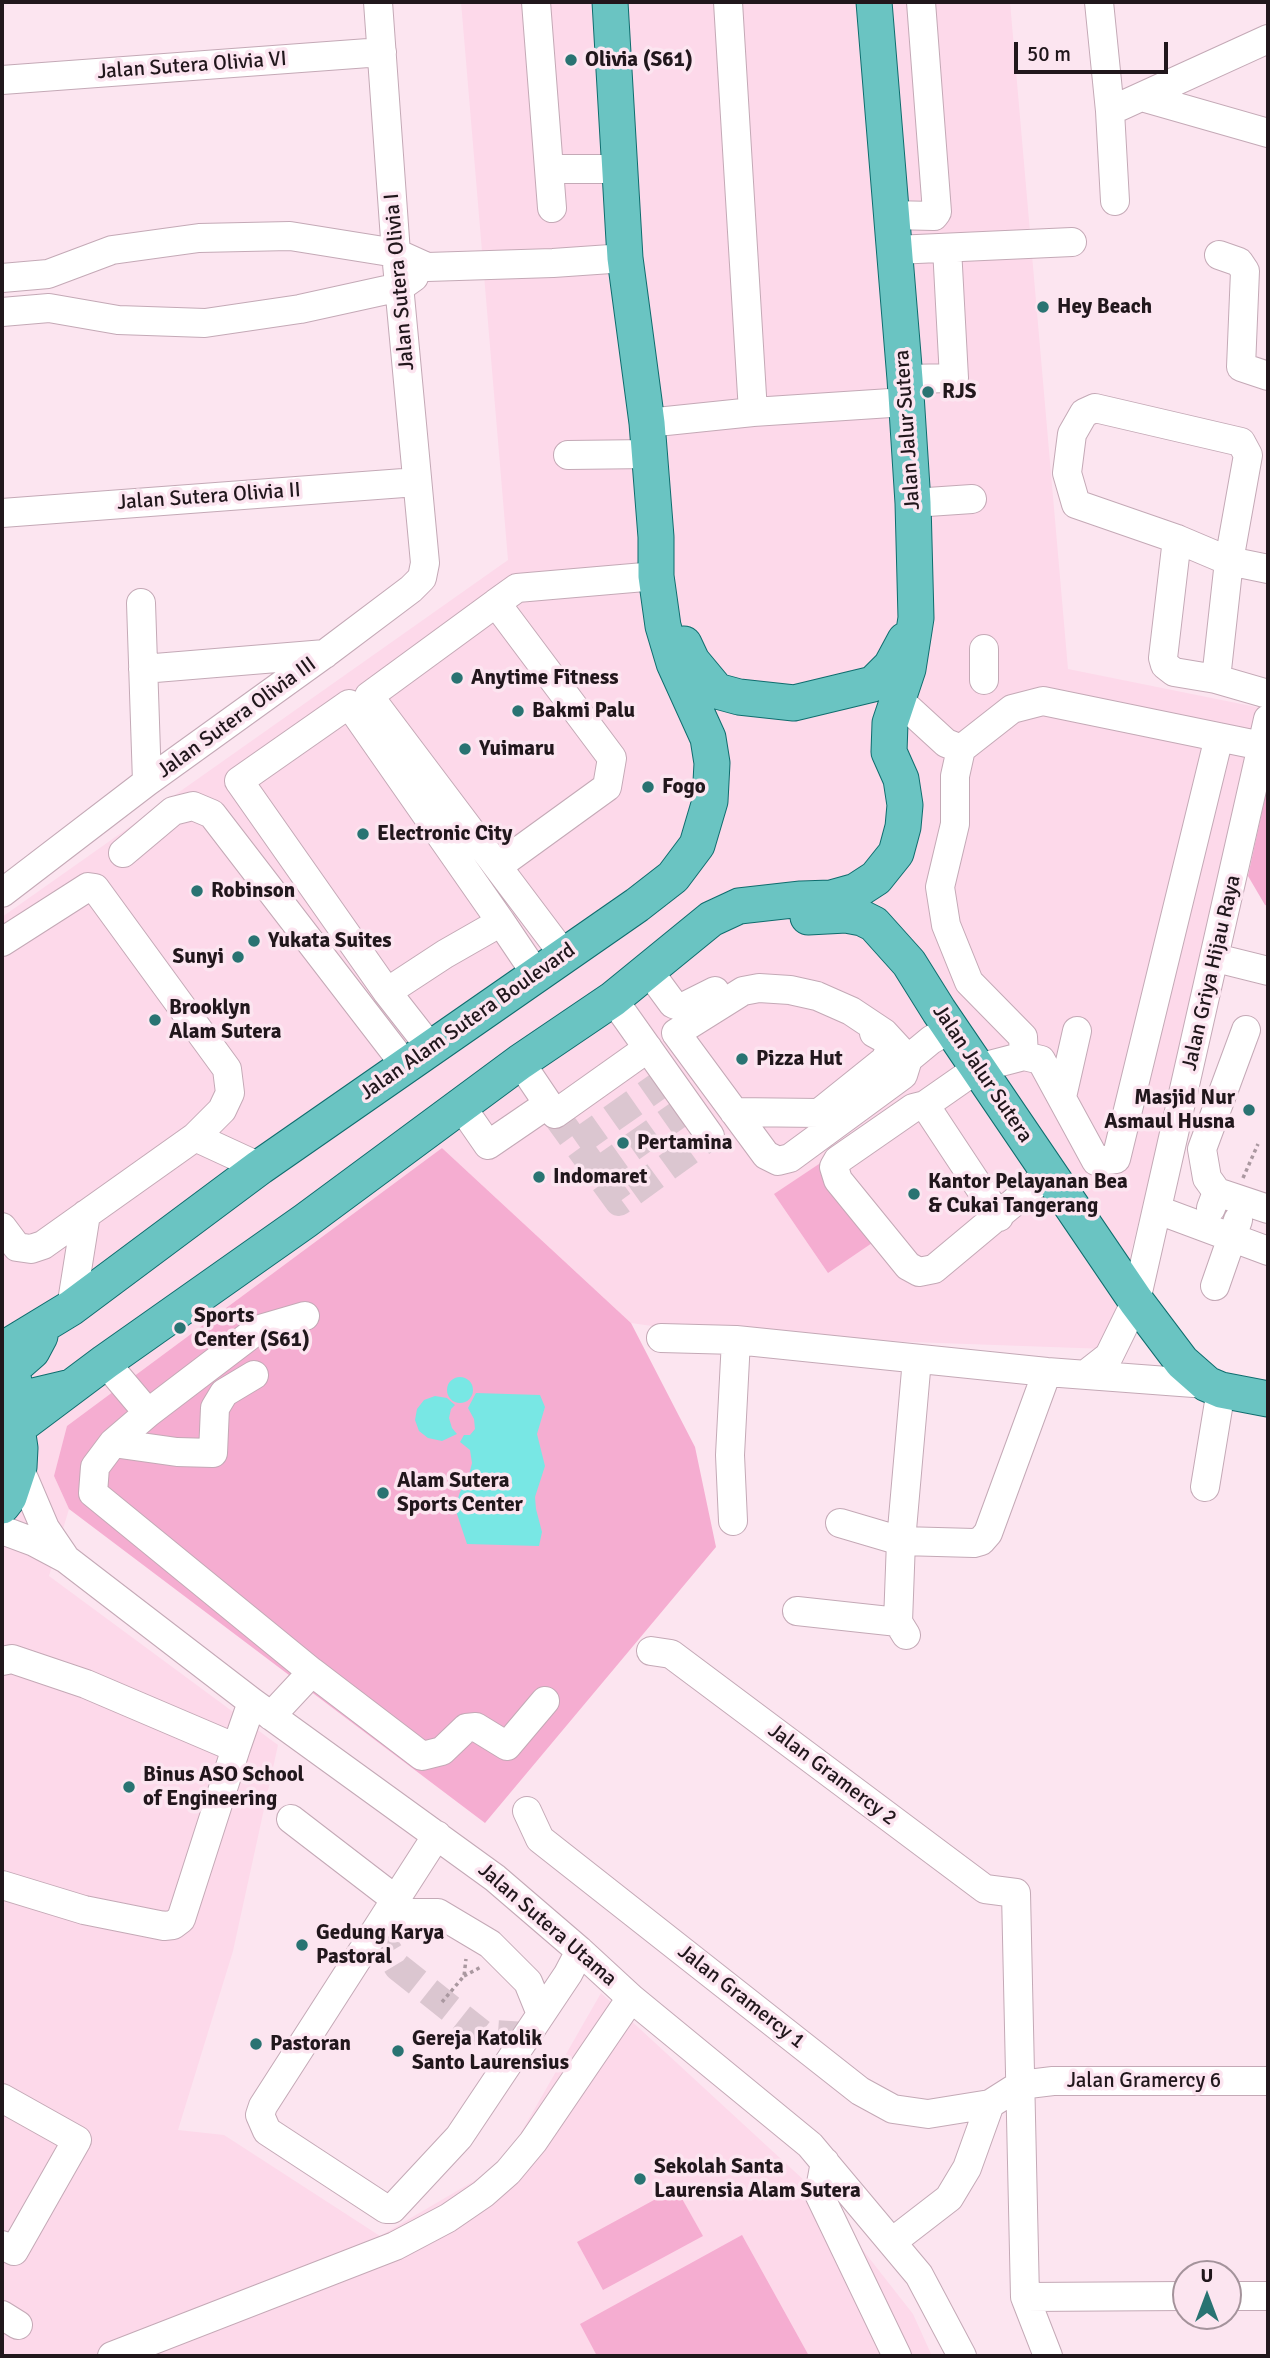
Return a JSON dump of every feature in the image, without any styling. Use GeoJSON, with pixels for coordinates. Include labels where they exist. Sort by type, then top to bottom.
{"type":"FeatureCollection","features":[{"type":"Feature","properties":{"kind":"main road"},"geometry":{"type":"LineString","coordinates":[[610,2],[625,258],[648,446],[656,537],[656,576]]}},
{"type":"Feature","properties":{"kind":"main road","name":"Jalan Jalur Sutera"},"geometry":{"type":"LineString","coordinates":[[874,2],[913,503],[916,618],[908,670],[890,723],[889,752],[901,779],[905,805],[903,827],[887,892],[890,911],[903,935],[909,963]]}},
{"type":"Feature","properties":{"kind":"main road"},"geometry":{"type":"LineString","coordinates":[[656,537],[672,571],[677,630],[692,661],[717,691],[739,697],[794,703],[873,684],[891,666],[916,618]]}},
{"type":"Feature","properties":{"kind":"main road","name":"Jalan Alam Sutera Boulevard"},"geometry":{"type":"LineString","coordinates":[[2,1350],[57,1317],[260,1167],[637,905],[673,877],[697,845],[710,802],[712,763],[708,738],[670,651],[663,626],[656,576]]}},
{"type":"Feature","properties":{"kind":"main road","name":"Jalan Jalur Sutera"},"geometry":{"type":"LineString","coordinates":[[739,906],[831,898],[856,891],[876,878],[896,853]]}},
{"type":"Feature","properties":{"kind":"main road"},"geometry":{"type":"LineString","coordinates":[[2,1506],[9,1497],[19,1467],[20,1448],[9,1414],[70,1388],[632,983],[711,919],[739,906]]}},
{"type":"Feature","properties":{"kind":"main road","name":"Jalan Jalur Sutera"},"geometry":{"type":"LineString","coordinates":[[739,906],[784,915],[846,915],[874,924],[909,963],[1145,1312],[1182,1362],[1214,1387]]}},
{"type":"Feature","properties":{"kind":"main road"},"geometry":{"type":"LineString","coordinates":[[1145,1312],[1199,1360],[1230,1372],[1268,1377]]}},
{"type":"Feature","properties":{"kind":"main road"},"geometry":{"type":"LineString","coordinates":[[57,1317],[12,1373],[16,1390],[29,1397],[70,1388]]}},
{"type":"Feature","properties":{"kind":"main road"},"geometry":{"type":"LineString","coordinates":[[1214,1387],[1268,1399]]}},
{"type":"Feature","properties":{"kind":"street","name":"Jalan Sutera Olivia I"},"geometry":{"type":"LineString","coordinates":[[378,2],[396,253],[425,563]]}},
{"type":"Feature","properties":{"kind":"street"},"geometry":{"type":"LineString","coordinates":[[536,2],[552,208]]}},
{"type":"Feature","properties":{"kind":"street"},"geometry":{"type":"LineString","coordinates":[[728,2],[753,412]]}},
{"type":"Feature","properties":{"kind":"street"},"geometry":{"type":"LineString","coordinates":[[891,215],[934,216],[937,212],[921,2]]}},
{"type":"Feature","properties":{"kind":"street"},"geometry":{"type":"LineString","coordinates":[[1099,2],[1110,111],[1115,201]]}},
{"type":"Feature","properties":{"kind":"street"},"geometry":{"type":"LineString","coordinates":[[1110,111],[1268,40]]}},
{"type":"Feature","properties":{"kind":"street","name":"Jalan Sutera Olivia VI"},"geometry":{"type":"LineString","coordinates":[[2,80],[382,52]]}},
{"type":"Feature","properties":{"kind":"street"},"geometry":{"type":"LineString","coordinates":[[1142,97],[1268,133]]}},
{"type":"Feature","properties":{"kind":"street"},"geometry":{"type":"LineString","coordinates":[[550,169],[620,169]]}},
{"type":"Feature","properties":{"kind":"street"},"geometry":{"type":"LineString","coordinates":[[2,278],[48,274],[111,250],[199,238],[290,236],[396,253],[427,267],[625,258]]}},
{"type":"Feature","properties":{"kind":"street"},"geometry":{"type":"LineString","coordinates":[[895,250],[1072,242]]}},
{"type":"Feature","properties":{"kind":"street"},"geometry":{"type":"LineString","coordinates":[[568,459],[648,446],[753,412],[905,391],[954,378],[947,248]]}},
{"type":"Feature","properties":{"kind":"street"},"geometry":{"type":"LineString","coordinates":[[1219,255],[1240,262],[1245,271],[1241,367],[1268,376]]}},
{"type":"Feature","properties":{"kind":"street"},"geometry":{"type":"LineString","coordinates":[[2,312],[49,308],[118,320],[205,323],[300,309],[400,287],[427,267]]}},
{"type":"Feature","properties":{"kind":"street"},"geometry":{"type":"LineString","coordinates":[[48,274],[49,308]]}},
{"type":"Feature","properties":{"kind":"street"},"geometry":{"type":"LineString","coordinates":[[1216,679],[1229,561],[1248,455],[1241,442],[1095,408],[1084,413],[1072,434],[1066,473],[1076,504],[1177,539],[1229,561],[1268,569]]}},
{"type":"Feature","properties":{"kind":"street","name":"Jalan Sutera Olivia II"},"geometry":{"type":"LineString","coordinates":[[2,513],[417,482]]}},
{"type":"Feature","properties":{"kind":"street"},"geometry":{"type":"LineString","coordinates":[[913,503],[972,499]]}},
{"type":"Feature","properties":{"kind":"street"},"geometry":{"type":"LineString","coordinates":[[1177,539],[1163,658],[1166,665],[1174,672],[1216,679],[1268,694]]}},
{"type":"Feature","properties":{"kind":"street","name":"Jalan Sutera Olivia III"},"geometry":{"type":"LineString","coordinates":[[2,893],[147,782],[411,589],[422,578],[425,563]]}},
{"type":"Feature","properties":{"kind":"street"},"geometry":{"type":"LineString","coordinates":[[550,965],[498,866],[369,696],[517,588],[656,576]]}},
{"type":"Feature","properties":{"kind":"street","name":"Jalan Sutera Olivia III"},"geometry":{"type":"LineString","coordinates":[[141,603],[147,782]]}},
{"type":"Feature","properties":{"kind":"street"},"geometry":{"type":"LineString","coordinates":[[496,603],[612,758],[607,787],[498,866]]}},
{"type":"Feature","properties":{"kind":"street"},"geometry":{"type":"LineString","coordinates":[[984,649],[984,680]]}},
{"type":"Feature","properties":{"kind":"street","name":"Jalan Sutera Olivia III"},"geometry":{"type":"LineString","coordinates":[[143,669],[327,653]]}},
{"type":"Feature","properties":{"kind":"street"},"geometry":{"type":"LineString","coordinates":[[898,699],[946,743],[961,749]]}},
{"type":"Feature","properties":{"kind":"street"},"geometry":{"type":"LineString","coordinates":[[1024,1056],[1023,1037],[969,982],[946,925],[940,887],[955,824],[955,776],[961,749],[1012,709],[1043,701],[1219,737],[1265,733]]}},
{"type":"Feature","properties":{"kind":"street"},"geometry":{"type":"LineString","coordinates":[[418,1056],[387,992],[239,781],[349,704],[501,922],[550,965]]}},
{"type":"Feature","properties":{"kind":"street","name":"Jalan Griya Hijau Raya"},"geometry":{"type":"LineString","coordinates":[[1086,1374],[1110,1356],[1145,1312],[1158,1210],[1265,733]]}},
{"type":"Feature","properties":{"kind":"street"},"geometry":{"type":"LineString","coordinates":[[1049,1173],[934,1269],[919,1272],[908,1266],[838,1180],[834,1171],[838,1160],[913,1108],[925,1105],[978,1068],[1024,1056],[1041,1060],[1096,1161],[1116,1159],[1219,737]]}},
{"type":"Feature","properties":{"kind":"street"},"geometry":{"type":"LineString","coordinates":[[123,853],[173,811],[193,806],[212,814],[418,1056]]}},
{"type":"Feature","properties":{"kind":"street"},"geometry":{"type":"LineString","coordinates":[[2,942],[88,887],[95,888],[227,1069],[230,1093],[222,1110],[195,1137],[43,1245],[31,1249],[17,1247],[2,1227]]}},
{"type":"Feature","properties":{"kind":"street"},"geometry":{"type":"LineString","coordinates":[[387,992],[501,922]]}},
{"type":"Feature","properties":{"kind":"street"},"geometry":{"type":"LineString","coordinates":[[1216,958],[1268,971]]}},
{"type":"Feature","properties":{"kind":"street"},"geometry":{"type":"LineString","coordinates":[[632,983],[683,1007],[712,991],[760,988],[790,990],[817,996],[851,1011],[884,1033],[902,1053],[903,1075],[790,1158],[778,1161],[766,1155],[676,1033],[632,983]]}},
{"type":"Feature","properties":{"kind":"street"},"geometry":{"type":"LineString","coordinates":[[632,983],[648,1048],[665,1081],[685,1109],[710,1136]]}},
{"type":"Feature","properties":{"kind":"street"},"geometry":{"type":"LineString","coordinates":[[676,1033],[743,991]]}},
{"type":"Feature","properties":{"kind":"street"},"geometry":{"type":"LineString","coordinates":[[734,1112],[820,1113],[885,1060],[890,1049],[885,1040],[852,1019],[851,1011]]}},
{"type":"Feature","properties":{"kind":"street"},"geometry":{"type":"LineString","coordinates":[[902,1053],[931,1040],[946,1020]]}},
{"type":"Feature","properties":{"kind":"street"},"geometry":{"type":"LineString","coordinates":[[1241,1200],[1207,1178],[1202,1149],[1246,1030]]}},
{"type":"Feature","properties":{"kind":"street"},"geometry":{"type":"LineString","coordinates":[[1062,1097],[1077,1031]]}},
{"type":"Feature","properties":{"kind":"street"},"geometry":{"type":"LineString","coordinates":[[520,1062],[555,1114],[648,1048]]}},
{"type":"Feature","properties":{"kind":"street"},"geometry":{"type":"LineString","coordinates":[[461,1106],[488,1145],[548,1104]]}},
{"type":"Feature","properties":{"kind":"street"},"geometry":{"type":"LineString","coordinates":[[925,1105],[999,1217]]}},
{"type":"Feature","properties":{"kind":"street"},"geometry":{"type":"LineString","coordinates":[[195,1137],[260,1167]]}},
{"type":"Feature","properties":{"kind":"street"},"geometry":{"type":"LineString","coordinates":[[1203,1227],[1241,1200]]}},
{"type":"Feature","properties":{"kind":"street"},"geometry":{"type":"LineString","coordinates":[[1215,1286],[1232,1238],[1241,1200]]}},
{"type":"Feature","properties":{"kind":"street"},"geometry":{"type":"LineString","coordinates":[[1158,1210],[1268,1251]]}},
{"type":"Feature","properties":{"kind":"street"},"geometry":{"type":"LineString","coordinates":[[57,1317],[86,1214]]}},
{"type":"Feature","properties":{"kind":"street"},"geometry":{"type":"LineString","coordinates":[[305,1316],[257,1330],[148,1413],[113,1443],[95,1467],[93,1493],[312,1672],[422,1756],[442,1751],[466,1728],[476,1727],[507,1745],[545,1701]]}},
{"type":"Feature","properties":{"kind":"street"},"geometry":{"type":"LineString","coordinates":[[661,1338],[736,1340],[1214,1387],[1205,1487]]}},
{"type":"Feature","properties":{"kind":"street"},"geometry":{"type":"LineString","coordinates":[[733,1521],[730,1455],[736,1340]]}},
{"type":"Feature","properties":{"kind":"street"},"geometry":{"type":"LineString","coordinates":[[797,1611],[902,1629],[901,1541],[917,1359]]}},
{"type":"Feature","properties":{"kind":"street"},"geometry":{"type":"LineString","coordinates":[[105,1362],[148,1413]]}},
{"type":"Feature","properties":{"kind":"street"},"geometry":{"type":"LineString","coordinates":[[840,1522],[901,1541],[974,1543],[985,1538],[1047,1372]]}},
{"type":"Feature","properties":{"kind":"street"},"geometry":{"type":"LineString","coordinates":[[113,1443],[177,1452],[212,1453],[215,1408],[224,1393],[254,1375]]}},
{"type":"Feature","properties":{"kind":"street","name":"Jalan Sutera Utama"},"geometry":{"type":"LineString","coordinates":[[19,1467],[45,1528],[66,1559]]}},
{"type":"Feature","properties":{"kind":"street","name":"Jalan Sutera Utama"},"geometry":{"type":"LineString","coordinates":[[2,1530],[34,1542],[66,1559],[262,1709],[495,1878],[631,1998],[810,2145],[919,2275],[962,2356]]}},
{"type":"Feature","properties":{"kind":"street","name":"Jalan Gramercy 2"},"geometry":{"type":"LineString","coordinates":[[651,1651],[671,1654],[985,1889],[1016,1893],[1020,2085]]}},
{"type":"Feature","properties":{"kind":"street"},"geometry":{"type":"LineString","coordinates":[[2,1661],[12,1659],[86,1684],[236,1748]]}},
{"type":"Feature","properties":{"kind":"street"},"geometry":{"type":"LineString","coordinates":[[2,1885],[84,1910],[164,1926],[173,1925],[181,1919],[236,1748],[262,1709],[312,1672]]}},
{"type":"Feature","properties":{"kind":"street","name":"Jalan Gramercy 1"},"geometry":{"type":"LineString","coordinates":[[527,1811],[540,1839],[860,2091],[893,2109],[928,2114],[990,2104]]}},
{"type":"Feature","properties":{"kind":"street"},"geometry":{"type":"LineString","coordinates":[[291,1819],[390,1907],[402,1913],[438,1913],[490,1944],[528,1983],[541,2014]]}},
{"type":"Feature","properties":{"kind":"street"},"geometry":{"type":"LineString","coordinates":[[437,1835],[263,2106],[260,2115],[267,2132],[386,2209],[392,2208],[459,2137],[580,1951]]}},
{"type":"Feature","properties":{"kind":"street"},"geometry":{"type":"LineString","coordinates":[[112,2356],[395,2246],[448,2218],[483,2194],[508,2172],[547,2122],[631,1998]]}},
{"type":"Feature","properties":{"kind":"street","name":"Jalan Gramercy 6"},"geometry":{"type":"LineString","coordinates":[[1020,2085],[1052,2081],[1268,2081]]}},
{"type":"Feature","properties":{"kind":"street"},"geometry":{"type":"LineString","coordinates":[[892,2242],[949,2198],[967,2168],[990,2104],[1020,2085]]}},
{"type":"Feature","properties":{"kind":"street"},"geometry":{"type":"LineString","coordinates":[[1020,2085],[1025,2297],[1048,2356]]}},
{"type":"Feature","properties":{"kind":"street"},"geometry":{"type":"LineString","coordinates":[[2,2098],[77,2140],[14,2251],[2,2245]]}},
{"type":"Feature","properties":{"kind":"street"},"geometry":{"type":"LineString","coordinates":[[825,2162],[819,2193],[897,2356]]}},
{"type":"Feature","properties":{"kind":"street"},"geometry":{"type":"LineString","coordinates":[[1025,2297],[1172,2296]]}},
{"type":"Feature","properties":{"kind":"street"},"geometry":{"type":"LineString","coordinates":[[1242,2296],[1268,2296]]}},
{"type":"Feature","properties":{"kind":"path"},"geometry":{"type":"LineString","coordinates":[[1241,1200],[1258,1144]]}},
{"type":"Feature","properties":{"kind":"path"},"geometry":{"type":"LineString","coordinates":[[442,2002],[464,1976],[471,1933]]}},
{"type":"Feature","properties":{"kind":"shaded area"},"geometry":{"type":"Polygon","coordinates":[[[461,2],[1010,2],[1068,669],[1266,709],[1107,1349],[715,1335],[631,1323],[442,1148],[54,1476],[69,1509],[49,1576],[278,1745],[233,1951],[178,2130],[224,2135],[380,2236],[503,2164],[601,1993],[819,2194],[913,2314],[932,2356],[2,2356],[2,917],[508,560],[461,2]]]}},
{"type":"Feature","properties":{"kind":"shaded area"},"geometry":{"type":"Polygon","coordinates":[[[1268,784],[1268,906],[1248,876],[1268,784]]]}},
{"type":"Feature","properties":{"kind":"shaded area","name":"Alam Sutera Sports Center"},"geometry":{"type":"Polygon","coordinates":[[[442,1148],[631,1323],[695,1447],[716,1547],[485,1823],[69,1509],[54,1476],[67,1426],[442,1148]]]}},
{"type":"Feature","properties":{"kind":"shaded area"},"geometry":{"type":"Polygon","coordinates":[[[822,1162],[875,1241],[828,1273],[774,1194],[822,1162]]]}},
{"type":"Feature","properties":{"kind":"shaded area"},"geometry":{"type":"Polygon","coordinates":[[[676,2188],[703,2236],[603,2290],[577,2242],[676,2188]]]}},
{"type":"Feature","properties":{"kind":"shaded area"},"geometry":{"type":"Polygon","coordinates":[[[742,2235],[809,2356],[597,2356],[580,2324],[742,2235]]]}},
{"type":"Feature","properties":{"kind":"water"},"geometry":{"type":"Polygon","coordinates":[[[460,1377],[469,1381],[473,1390],[469,1399],[460,1403],[451,1399],[447,1390],[451,1381],[460,1377]]]}},
{"type":"Feature","properties":{"kind":"water"},"geometry":{"type":"Polygon","coordinates":[[[476,1393],[540,1395],[545,1407],[537,1434],[545,1466],[535,1497],[542,1532],[539,1546],[467,1544],[455,1508],[472,1463],[470,1450],[460,1442],[464,1435],[470,1435],[475,1429],[474,1419],[468,1408],[476,1393]]]}},
{"type":"Feature","properties":{"kind":"water"},"geometry":{"type":"Polygon","coordinates":[[[435,1396],[447,1398],[455,1405],[449,1418],[457,1434],[442,1441],[428,1438],[419,1431],[415,1420],[417,1409],[424,1400],[435,1396]]]}},
{"type":"Feature","properties":{"kind":"tunnel"},"geometry":{"type":"LineString","coordinates":[[577,1143],[661,1084]]}},
{"type":"Feature","properties":{"kind":"tunnel"},"geometry":{"type":"LineString","coordinates":[[597,1172],[682,1112]]}},
{"type":"Feature","properties":{"kind":"tunnel"},"geometry":{"type":"LineString","coordinates":[[555,1114],[619,1202],[710,1136]]}},
{"type":"Feature","properties":{"kind":"tunnel"},"geometry":{"type":"LineString","coordinates":[[378,1927],[383,1942],[398,1967],[481,2033],[526,2036]]}},
{"type":"Feature","properties":{"kind":"place","name":"Olivia (S61)"},"geometry":{"type":"Point","coordinates":[571,60]}},
{"type":"Feature","properties":{"kind":"place","name":"Hey Beach"},"geometry":{"type":"Point","coordinates":[1043,307]}},
{"type":"Feature","properties":{"kind":"place","name":"RJS"},"geometry":{"type":"Point","coordinates":[928,392]}},
{"type":"Feature","properties":{"kind":"place","name":"Anytime Fitness"},"geometry":{"type":"Point","coordinates":[457,678]}},
{"type":"Feature","properties":{"kind":"place","name":"Bakmi Palu"},"geometry":{"type":"Point","coordinates":[518,711]}},
{"type":"Feature","properties":{"kind":"place","name":"Yuimaru"},"geometry":{"type":"Point","coordinates":[465,749]}},
{"type":"Feature","properties":{"kind":"place","name":"Fogo"},"geometry":{"type":"Point","coordinates":[648,787]}},
{"type":"Feature","properties":{"kind":"place","name":"Electronic City"},"geometry":{"type":"Point","coordinates":[363,834]}},
{"type":"Feature","properties":{"kind":"place","name":"Robinson"},"geometry":{"type":"Point","coordinates":[197,891]}},
{"type":"Feature","properties":{"kind":"place","name":"Yukata Suites"},"geometry":{"type":"Point","coordinates":[254,941]}},
{"type":"Feature","properties":{"kind":"place","name":"Sunyi"},"geometry":{"type":"Point","coordinates":[238,957]}},
{"type":"Feature","properties":{"kind":"place","name":"Brooklyn Alam Sutera"},"geometry":{"type":"Point","coordinates":[155,1020]}},
{"type":"Feature","properties":{"kind":"place","name":"Pizza Hut"},"geometry":{"type":"Point","coordinates":[742,1059]}},
{"type":"Feature","properties":{"kind":"place","name":"Masjid Nur Asmaul Husna"},"geometry":{"type":"Point","coordinates":[1249,1110]}},
{"type":"Feature","properties":{"kind":"place","name":"Pertamina"},"geometry":{"type":"Point","coordinates":[623,1143]}},
{"type":"Feature","properties":{"kind":"place","name":"Indomaret"},"geometry":{"type":"Point","coordinates":[539,1177]}},
{"type":"Feature","properties":{"kind":"place","name":"Kantor Pelayanan Bea & Cukai Tangerang"},"geometry":{"type":"Point","coordinates":[914,1194]}},
{"type":"Feature","properties":{"kind":"place","name":"Sports Center (S61)"},"geometry":{"type":"Point","coordinates":[180,1328]}},
{"type":"Feature","properties":{"kind":"place","name":"Alam Sutera Sports Center"},"geometry":{"type":"Point","coordinates":[383,1493]}},
{"type":"Feature","properties":{"kind":"place","name":"Binus ASO School of Engineering"},"geometry":{"type":"Point","coordinates":[129,1787]}},
{"type":"Feature","properties":{"kind":"place","name":"Gedung Karya Pastoral"},"geometry":{"type":"Point","coordinates":[302,1945]}},
{"type":"Feature","properties":{"kind":"place","name":"Pastoran"},"geometry":{"type":"Point","coordinates":[256,2044]}},
{"type":"Feature","properties":{"kind":"place","name":"Gereja Katolik Santo Laurensius"},"geometry":{"type":"Point","coordinates":[398,2051]}},
{"type":"Feature","properties":{"kind":"place","name":"Sekolah Santa Laurensia Alam Sutera"},"geometry":{"type":"Point","coordinates":[640,2179]}}]}
